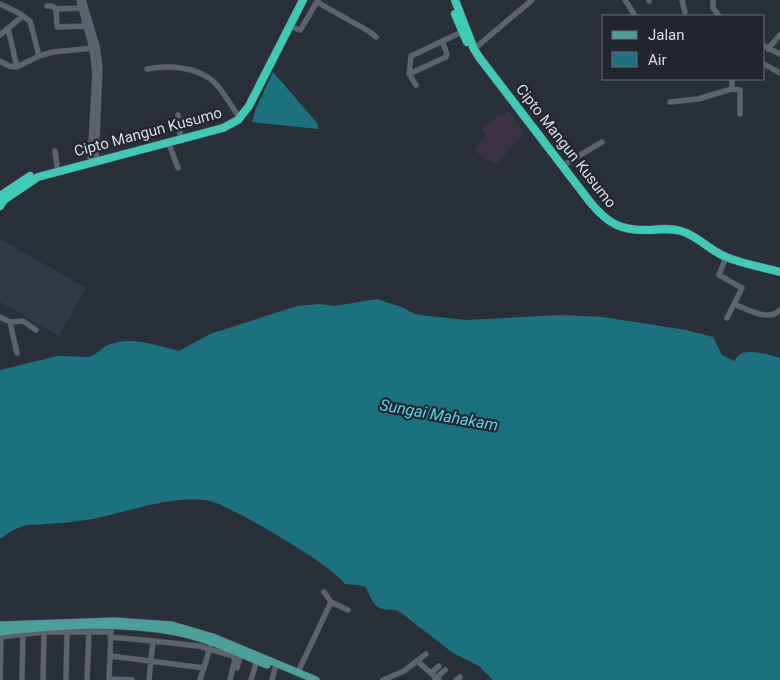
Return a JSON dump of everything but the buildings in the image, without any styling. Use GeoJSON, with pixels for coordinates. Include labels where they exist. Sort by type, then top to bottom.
{"type":"FeatureCollection","features":[{"type":"Feature","properties":{"kind":"highway","name":"Cipto Mangun Kusumo"},"geometry":{"type":"LineString","coordinates":[[1,198],[38,177],[180,134],[219,125],[232,119],[245,103],[272,56],[299,0]]}},
{"type":"Feature","properties":{"kind":"highway","name":"Cipto Mangun Kusumo"},"geometry":{"type":"LineString","coordinates":[[1,198],[32,175],[57,166],[218,129],[238,120],[249,106],[304,0]]}},
{"type":"Feature","properties":{"kind":"highway","name":"Cipto Mangun Kusumo"},"geometry":{"type":"LineString","coordinates":[[450,0],[474,49],[587,206],[602,222],[622,233],[675,233],[702,243],[726,257],[780,272]]}},
{"type":"Feature","properties":{"kind":"highway","name":"Cipto Mangun Kusumo"},"geometry":{"type":"LineString","coordinates":[[455,0],[476,60],[594,207],[612,224],[631,230],[675,230],[698,238],[702,243]]}},
{"type":"Feature","properties":{"kind":"main road"},"geometry":{"type":"LineString","coordinates":[[0,625],[115,621],[156,622],[172,625],[304,680]]}},
{"type":"Feature","properties":{"kind":"main road"},"geometry":{"type":"LineString","coordinates":[[0,635],[44,629],[176,632],[212,642],[316,680]]}},
{"type":"Feature","properties":{"kind":"street"},"geometry":{"type":"LineString","coordinates":[[79,0],[84,8]]}},
{"type":"Feature","properties":{"kind":"street"},"geometry":{"type":"LineString","coordinates":[[83,0],[95,47],[93,159]]}},
{"type":"Feature","properties":{"kind":"street"},"geometry":{"type":"LineString","coordinates":[[474,49],[532,0]]}},
{"type":"Feature","properties":{"kind":"street"},"geometry":{"type":"LineString","coordinates":[[625,0],[634,14]]}},
{"type":"Feature","properties":{"kind":"street"},"geometry":{"type":"LineString","coordinates":[[682,0],[685,12]]}},
{"type":"Feature","properties":{"kind":"street"},"geometry":{"type":"LineString","coordinates":[[713,0],[713,8],[718,15]]}},
{"type":"Feature","properties":{"kind":"street"},"geometry":{"type":"LineString","coordinates":[[290,26],[300,30],[318,1],[376,37]]}},
{"type":"Feature","properties":{"kind":"street"},"geometry":{"type":"LineString","coordinates":[[0,4],[30,21],[39,56]]}},
{"type":"Feature","properties":{"kind":"street"},"geometry":{"type":"LineString","coordinates":[[46,6],[52,6],[56,9],[84,8]]}},
{"type":"Feature","properties":{"kind":"street"},"geometry":{"type":"LineString","coordinates":[[56,9],[58,27],[89,26]]}},
{"type":"Feature","properties":{"kind":"street"},"geometry":{"type":"LineString","coordinates":[[0,35],[23,16]]}},
{"type":"Feature","properties":{"kind":"street"},"geometry":{"type":"LineString","coordinates":[[8,28],[17,67]]}},
{"type":"Feature","properties":{"kind":"street"},"geometry":{"type":"LineString","coordinates":[[416,85],[410,74],[410,59],[412,55],[464,30]]}},
{"type":"Feature","properties":{"kind":"street"},"geometry":{"type":"LineString","coordinates":[[780,35],[766,47],[780,54]]}},
{"type":"Feature","properties":{"kind":"street"},"geometry":{"type":"LineString","coordinates":[[410,74],[446,57],[447,54],[442,41]]}},
{"type":"Feature","properties":{"kind":"street"},"geometry":{"type":"LineString","coordinates":[[0,61],[9,66],[17,67],[39,56],[53,52],[95,47]]}},
{"type":"Feature","properties":{"kind":"street"},"geometry":{"type":"LineString","coordinates":[[765,65],[780,73]]}},
{"type":"Feature","properties":{"kind":"street"},"geometry":{"type":"LineString","coordinates":[[146,69],[172,66],[204,76],[217,86],[237,114]]}},
{"type":"Feature","properties":{"kind":"street"},"geometry":{"type":"LineString","coordinates":[[732,80],[732,89]]}},
{"type":"Feature","properties":{"kind":"street"},"geometry":{"type":"LineString","coordinates":[[670,102],[706,98],[732,89],[740,90],[740,114]]}},
{"type":"Feature","properties":{"kind":"street"},"geometry":{"type":"LineString","coordinates":[[178,115],[180,134]]}},
{"type":"Feature","properties":{"kind":"street"},"geometry":{"type":"LineString","coordinates":[[168,141],[178,168]]}},
{"type":"Feature","properties":{"kind":"street"},"geometry":{"type":"LineString","coordinates":[[562,166],[602,142]]}},
{"type":"Feature","properties":{"kind":"street"},"geometry":{"type":"LineString","coordinates":[[55,151],[57,166]]}},
{"type":"Feature","properties":{"kind":"street"},"geometry":{"type":"LineString","coordinates":[[726,257],[719,275],[742,288],[727,318]]}},
{"type":"Feature","properties":{"kind":"street"},"geometry":{"type":"LineString","coordinates":[[734,304],[759,313],[773,314],[780,310]]}},
{"type":"Feature","properties":{"kind":"street"},"geometry":{"type":"LineString","coordinates":[[0,317],[10,322],[23,320],[36,330]]}},
{"type":"Feature","properties":{"kind":"street"},"geometry":{"type":"LineString","coordinates":[[10,322],[17,353]]}},
{"type":"Feature","properties":{"kind":"street"},"geometry":{"type":"LineString","coordinates":[[324,592],[331,602],[348,610]]}},
{"type":"Feature","properties":{"kind":"street"},"geometry":{"type":"LineString","coordinates":[[298,672],[331,602]]}},
{"type":"Feature","properties":{"kind":"street"},"geometry":{"type":"LineString","coordinates":[[43,680],[44,629]]}},
{"type":"Feature","properties":{"kind":"street"},"geometry":{"type":"LineString","coordinates":[[66,680],[67,629],[111,632],[153,641],[194,645],[212,642],[235,657],[230,680]]}},
{"type":"Feature","properties":{"kind":"street"},"geometry":{"type":"LineString","coordinates":[[87,680],[89,631]]}},
{"type":"Feature","properties":{"kind":"street"},"geometry":{"type":"LineString","coordinates":[[22,680],[23,632]]}},
{"type":"Feature","properties":{"kind":"street"},"geometry":{"type":"LineString","coordinates":[[111,632],[109,679],[132,680]]}},
{"type":"Feature","properties":{"kind":"street"},"geometry":{"type":"LineString","coordinates":[[0,635],[0,680]]}},
{"type":"Feature","properties":{"kind":"street"},"geometry":{"type":"LineString","coordinates":[[149,680],[153,641]]}},
{"type":"Feature","properties":{"kind":"street"},"geometry":{"type":"LineString","coordinates":[[200,680],[212,642]]}},
{"type":"Feature","properties":{"kind":"street"},"geometry":{"type":"LineString","coordinates":[[237,668],[241,654]]}},
{"type":"Feature","properties":{"kind":"street"},"geometry":{"type":"LineString","coordinates":[[383,680],[404,671],[426,654]]}},
{"type":"Feature","properties":{"kind":"street"},"geometry":{"type":"LineString","coordinates":[[111,656],[204,668]]}},
{"type":"Feature","properties":{"kind":"street"},"geometry":{"type":"LineString","coordinates":[[251,680],[256,660]]}},
{"type":"Feature","properties":{"kind":"street"},"geometry":{"type":"LineString","coordinates":[[417,661],[432,673],[436,679],[446,670]]}},
{"type":"Feature","properties":{"kind":"street"},"geometry":{"type":"LineString","coordinates":[[432,673],[439,666]]}},
{"type":"Feature","properties":{"kind":"street"},"geometry":{"type":"LineString","coordinates":[[272,680],[275,668]]}},
{"type":"Feature","properties":{"kind":"shaded area"},"geometry":{"type":"Polygon","coordinates":[[[508,111],[525,133],[496,164],[485,159],[474,150],[486,136],[481,130],[500,114],[502,116],[508,111]]]}},
{"type":"Feature","properties":{"kind":"shaded area"},"geometry":{"type":"Polygon","coordinates":[[[0,239],[86,288],[59,336],[0,302],[0,239]]]}},
{"type":"Feature","properties":{"kind":"water"},"geometry":{"type":"Polygon","coordinates":[[[273,72],[318,124],[318,129],[252,122],[256,108],[273,72]]]}},
{"type":"Feature","properties":{"kind":"water","name":"Sungai Mahakam"},"geometry":{"type":"Polygon","coordinates":[[[377,299],[415,314],[466,320],[560,315],[603,317],[686,330],[713,337],[722,355],[734,361],[739,355],[747,352],[780,358],[780,680],[493,680],[479,666],[453,653],[400,612],[376,606],[365,586],[345,584],[323,565],[282,538],[239,514],[210,501],[196,499],[165,502],[87,520],[27,525],[13,530],[0,539],[0,370],[58,356],[88,357],[108,345],[125,341],[144,342],[179,351],[210,334],[297,306],[320,304],[335,306],[377,299]]]}}]}
